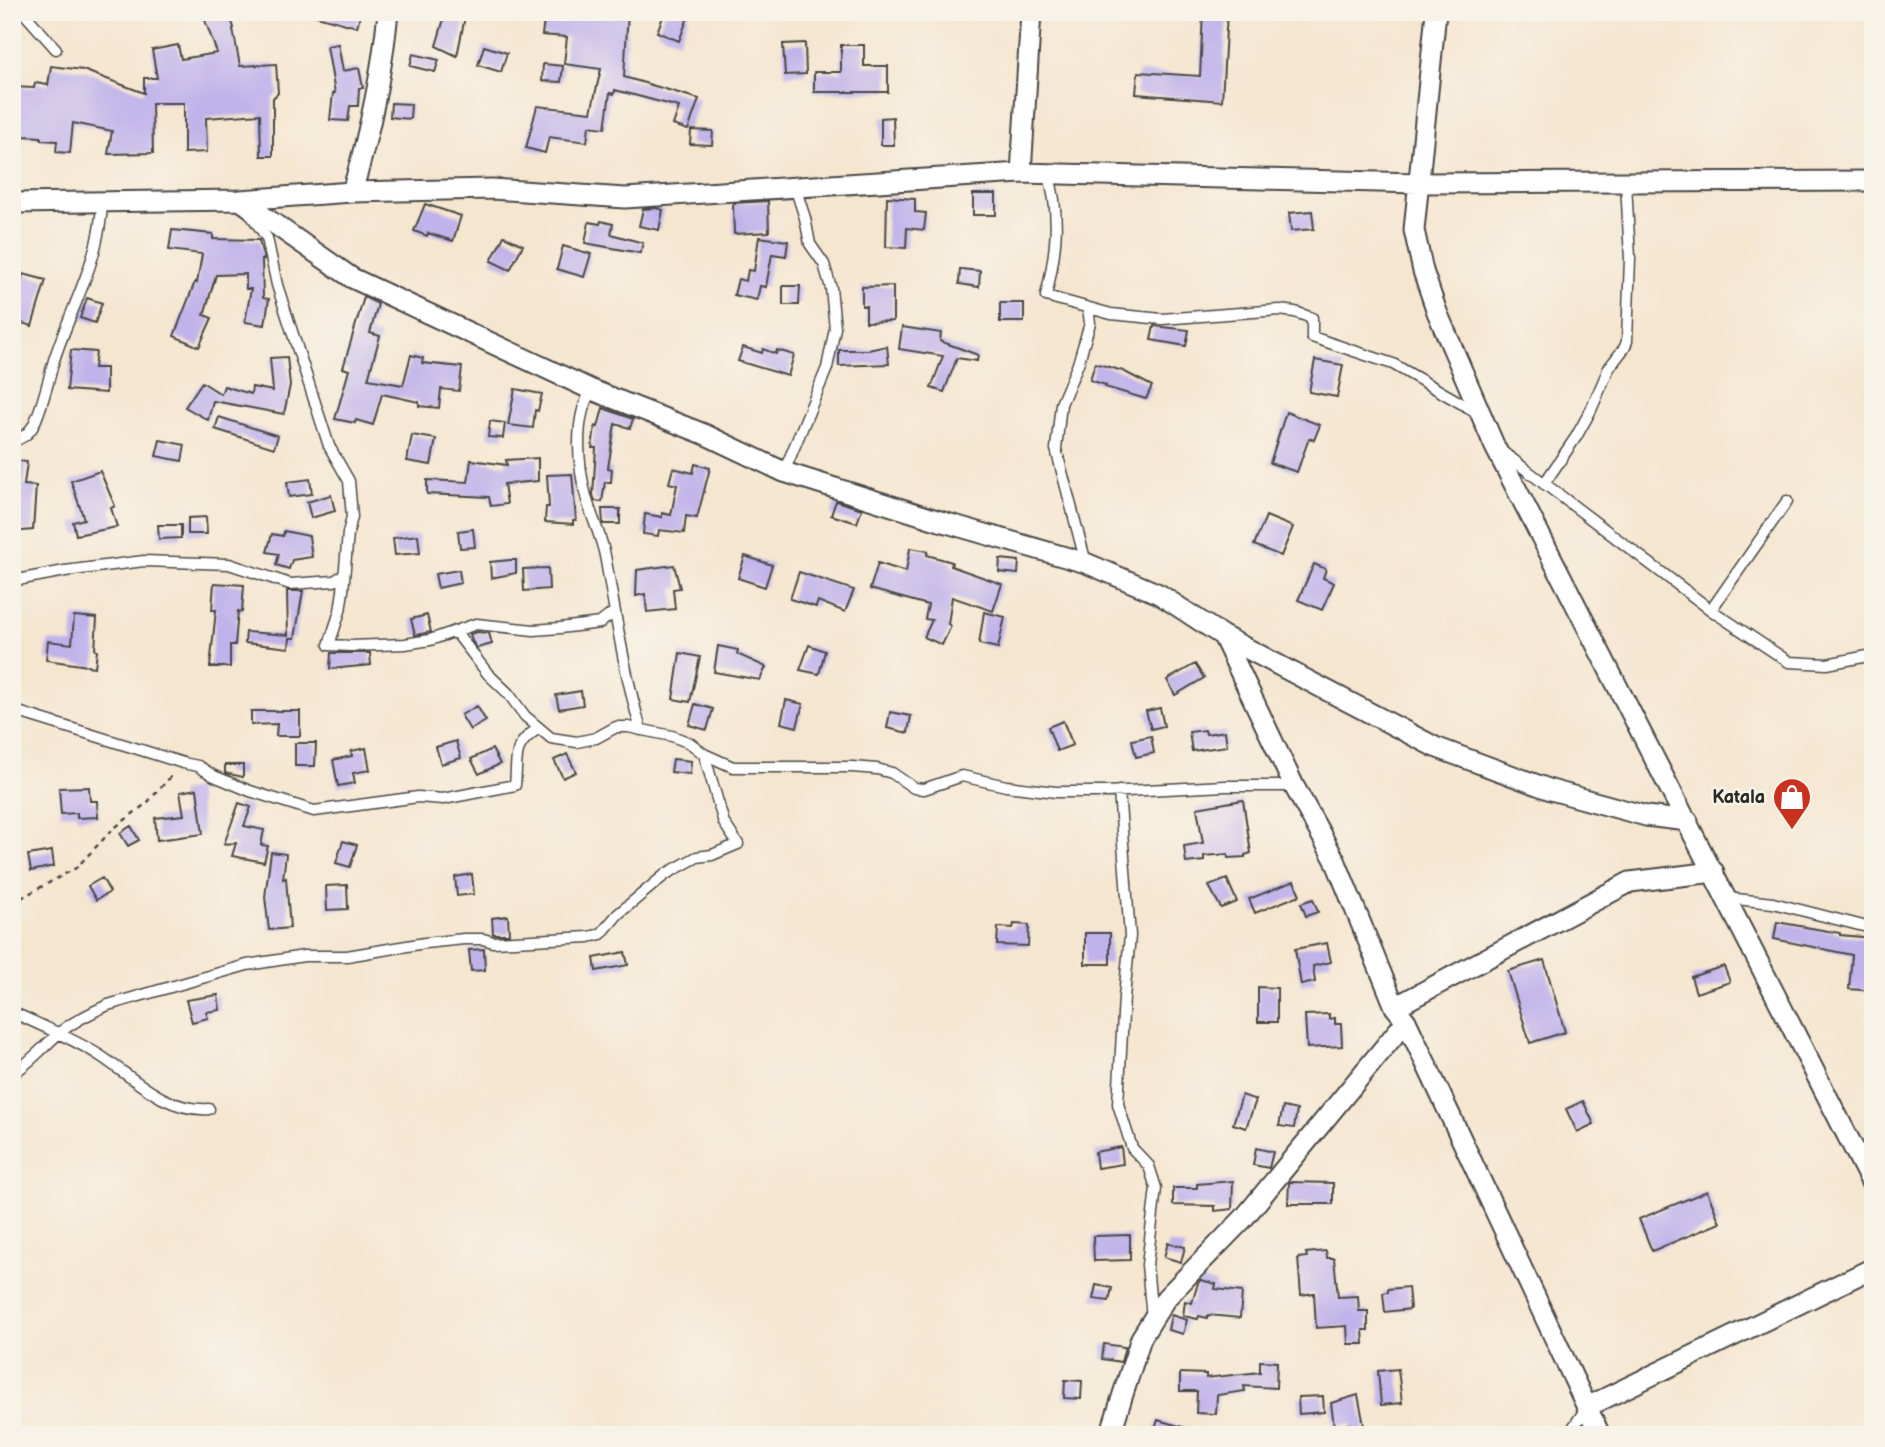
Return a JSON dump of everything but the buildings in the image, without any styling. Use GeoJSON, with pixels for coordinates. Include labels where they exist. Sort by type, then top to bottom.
{"type":"FeatureCollection","features":[{"type":"Feature","properties":{"kind":"street"},"geometry":{"type":"LineString","coordinates":[[352,192],[376,103],[388,12]]}},
{"type":"Feature","properties":{"kind":"street"},"geometry":{"type":"LineString","coordinates":[[1021,173],[1031,12]]}},
{"type":"Feature","properties":{"kind":"street"},"geometry":{"type":"LineString","coordinates":[[1436,12],[1414,230],[1423,271],[1437,313],[1495,447],[1873,1186]]}},
{"type":"Feature","properties":{"kind":"street"},"geometry":{"type":"LineString","coordinates":[[12,203],[240,200],[352,192],[492,189],[625,198],[1021,173],[1418,183],[1873,181]]}},
{"type":"Feature","properties":{"kind":"street"},"geometry":{"type":"LineString","coordinates":[[240,200],[352,278],[592,390],[704,434],[784,472],[940,522],[1086,564],[1160,594],[1223,636],[1436,747],[1551,790],[1646,816],[1688,821]]}},
{"type":"Feature","properties":{"kind":"street"},"geometry":{"type":"LineString","coordinates":[[1223,636],[1294,786],[1335,860],[1401,1014],[1600,1435]]}},
{"type":"Feature","properties":{"kind":"street"},"geometry":{"type":"LineString","coordinates":[[1110,1435],[1141,1338],[1166,1298],[1243,1219],[1401,1014],[1630,882],[1714,872]]}},
{"type":"Feature","properties":{"kind":"street"},"geometry":{"type":"LineString","coordinates":[[1587,1407],[1873,1268]]}},
{"type":"Feature","properties":{"kind":"lane"},"geometry":{"type":"LineString","coordinates":[[23,12],[56,48]]}},
{"type":"Feature","properties":{"kind":"lane"},"geometry":{"type":"LineString","coordinates":[[1048,173],[1057,213],[1057,234],[1046,296],[1111,314],[1162,319],[1279,310],[1295,312],[1312,317],[1312,337],[1393,364],[1481,415]]}},
{"type":"Feature","properties":{"kind":"lane"},"geometry":{"type":"LineString","coordinates":[[1544,484],[1581,428],[1609,368],[1627,341],[1630,258],[1626,183]]}},
{"type":"Feature","properties":{"kind":"lane"},"geometry":{"type":"LineString","coordinates":[[784,472],[827,368],[835,328],[831,288],[824,264],[810,244],[795,187]]}},
{"type":"Feature","properties":{"kind":"lane"},"geometry":{"type":"LineString","coordinates":[[240,200],[267,238],[276,285],[329,446],[349,481],[352,517],[340,611],[329,645],[405,644],[430,640],[476,624],[534,630],[560,628],[600,623],[614,612]]}},
{"type":"Feature","properties":{"kind":"lane"},"geometry":{"type":"LineString","coordinates":[[12,442],[23,438],[32,427],[54,359],[96,249],[102,220],[102,201]]}},
{"type":"Feature","properties":{"kind":"lane"},"geometry":{"type":"LineString","coordinates":[[1086,564],[1056,449],[1061,404],[1078,364],[1090,323],[1088,308]]}},
{"type":"Feature","properties":{"kind":"lane"},"geometry":{"type":"LineString","coordinates":[[592,390],[585,400],[581,416],[581,468],[586,499],[606,559],[614,612],[641,730]]}},
{"type":"Feature","properties":{"kind":"lane"},"geometry":{"type":"LineString","coordinates":[[1495,447],[1711,610],[1789,662],[1827,664],[1873,654]]}},
{"type":"Feature","properties":{"kind":"lane"},"geometry":{"type":"LineString","coordinates":[[1711,610],[1787,501]]}},
{"type":"Feature","properties":{"kind":"lane"},"geometry":{"type":"LineString","coordinates":[[12,581],[144,561],[229,564],[290,584],[334,581],[344,575]]}},
{"type":"Feature","properties":{"kind":"lane"},"geometry":{"type":"LineString","coordinates":[[455,631],[517,707],[551,738],[578,742],[596,738],[616,727],[641,730],[672,736],[690,743],[704,754],[733,767],[877,769],[892,773],[914,788],[924,789],[962,776],[1006,786],[1056,792],[1294,786]]}},
{"type":"Feature","properties":{"kind":"lane"},"geometry":{"type":"LineString","coordinates":[[12,710],[183,763],[198,765],[214,776],[314,811],[418,797],[443,799],[515,785],[517,750],[521,741],[539,728]]}},
{"type":"Feature","properties":{"kind":"lane"},"geometry":{"type":"LineString","coordinates":[[12,1074],[60,1033],[90,1013],[108,1005],[247,965],[304,956],[347,956],[464,939],[520,941],[589,937],[601,933],[618,914],[666,874],[697,857],[712,855],[738,844],[723,823],[704,754]]}},
{"type":"Feature","properties":{"kind":"lane"},"geometry":{"type":"LineString","coordinates":[[1119,791],[1130,936],[1118,1104],[1132,1148],[1149,1166],[1156,1188],[1147,1265],[1152,1320]]}},
{"type":"Feature","properties":{"kind":"lane"},"geometry":{"type":"LineString","coordinates":[[1727,898],[1773,902],[1873,926]]}},
{"type":"Feature","properties":{"kind":"lane"},"geometry":{"type":"LineString","coordinates":[[12,1012],[60,1033],[100,1056],[141,1087],[161,1098],[197,1110],[209,1109]]}},
{"type":"Feature","properties":{"kind":"lane"},"geometry":{"type":"LineString","coordinates":[[1568,1435],[1587,1407]]}},
{"type":"Feature","properties":{"kind":"path"},"geometry":{"type":"LineString","coordinates":[[12,903],[76,868],[113,829],[147,803],[183,763]]}},
{"type":"Feature","properties":{"kind":"place","name":"Katala"},"geometry":{"type":"Point","coordinates":[1792,831]}}]}
